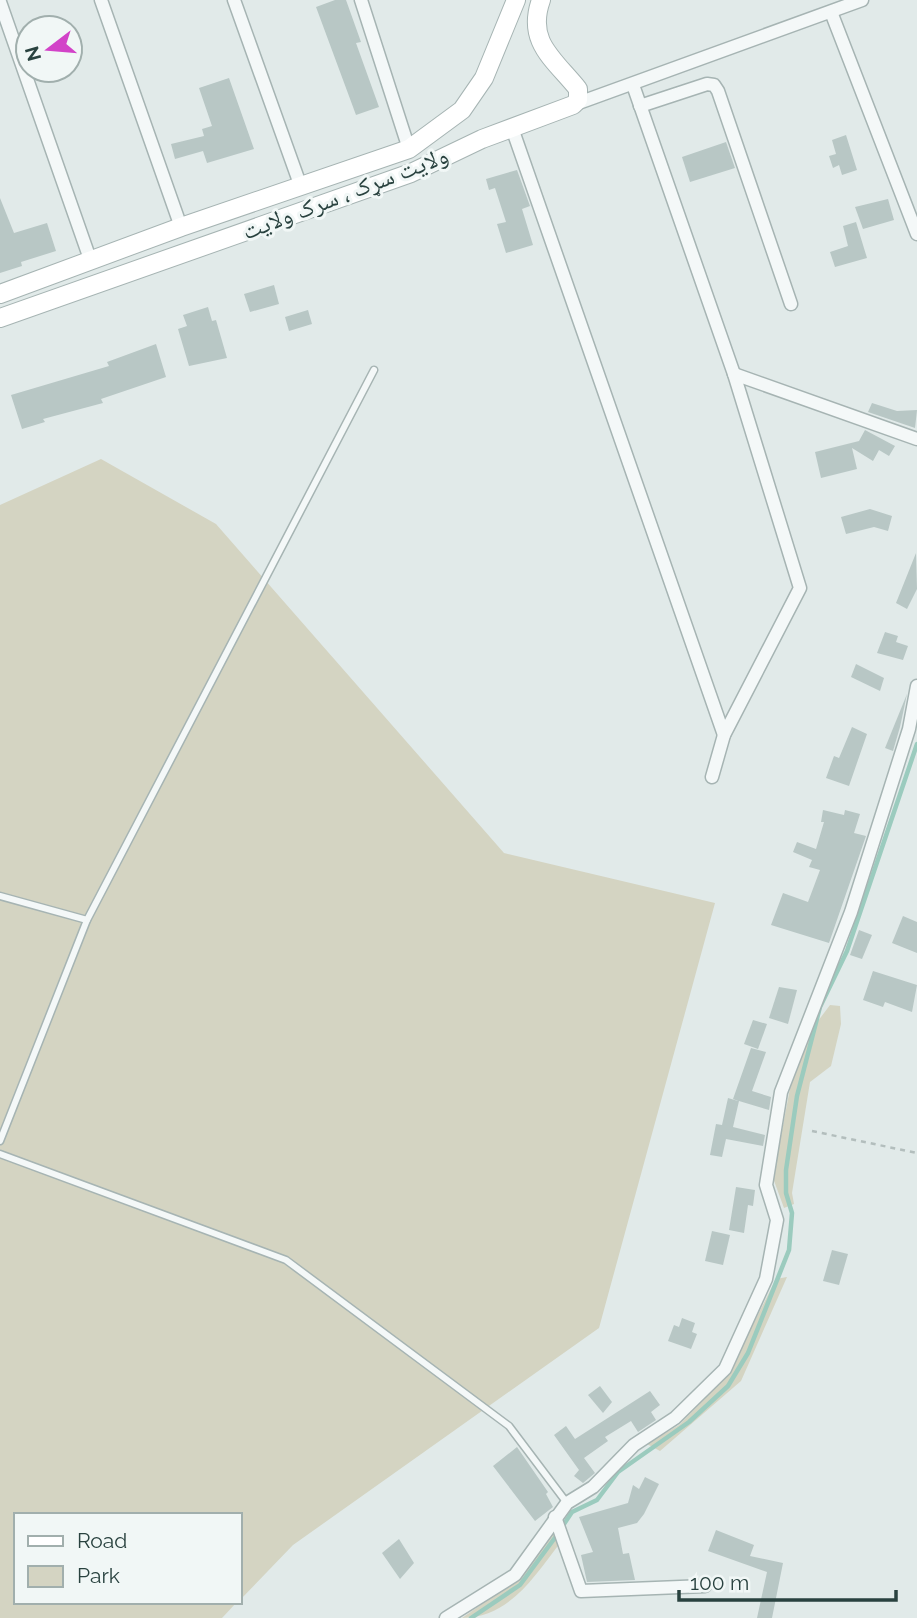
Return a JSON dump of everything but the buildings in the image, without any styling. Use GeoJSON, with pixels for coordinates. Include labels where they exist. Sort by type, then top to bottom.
{"type":"FeatureCollection","features":[{"type":"Feature","properties":{"kind":"main road"},"geometry":{"type":"LineString","coordinates":[[541,0],[534,19],[544,51],[578,89],[578,100],[573,105]]}},
{"type":"Feature","properties":{"kind":"main road","name":"ولایت سړک ، سرک ولایت"},"geometry":{"type":"LineString","coordinates":[[0,294],[90,259],[409,149],[462,110],[484,78],[514,6]]}},
{"type":"Feature","properties":{"kind":"main road"},"geometry":{"type":"LineString","coordinates":[[514,6],[534,19]]}},
{"type":"Feature","properties":{"kind":"main road","name":"ولایت سړک ، سرک ولایت"},"geometry":{"type":"LineString","coordinates":[[0,318],[411,173],[512,128],[573,105]]}},
{"type":"Feature","properties":{"kind":"street"},"geometry":{"type":"LineString","coordinates":[[100,0],[181,227]]}},
{"type":"Feature","properties":{"kind":"street"},"geometry":{"type":"LineString","coordinates":[[234,0],[301,187]]}},
{"type":"Feature","properties":{"kind":"street"},"geometry":{"type":"LineString","coordinates":[[361,0],[409,149]]}},
{"type":"Feature","properties":{"kind":"street"},"geometry":{"type":"LineString","coordinates":[[573,105],[860,1]]}},
{"type":"Feature","properties":{"kind":"street"},"geometry":{"type":"LineString","coordinates":[[0,2],[90,259]]}},
{"type":"Feature","properties":{"kind":"street"},"geometry":{"type":"LineString","coordinates":[[831,12],[917,234]]}},
{"type":"Feature","properties":{"kind":"street"},"geometry":{"type":"LineString","coordinates":[[640,106],[706,84],[714,85],[791,304]]}},
{"type":"Feature","properties":{"kind":"street"},"geometry":{"type":"LineString","coordinates":[[633,85],[734,374],[800,588],[724,735],[712,778]]}},
{"type":"Feature","properties":{"kind":"street"},"geometry":{"type":"LineString","coordinates":[[512,128],[724,735]]}},
{"type":"Feature","properties":{"kind":"street"},"geometry":{"type":"LineString","coordinates":[[734,374],[917,439]]}},
{"type":"Feature","properties":{"kind":"street"},"geometry":{"type":"LineString","coordinates":[[446,1618],[515,1575],[567,1503],[593,1487],[634,1445],[675,1418],[725,1369],[766,1279],[777,1220],[766,1185],[781,1092],[851,912],[909,729],[917,686]]}},
{"type":"Feature","properties":{"kind":"street"},"geometry":{"type":"LineString","coordinates":[[555,1517],[581,1591],[705,1586]]}},
{"type":"Feature","properties":{"kind":"lane"},"geometry":{"type":"LineString","coordinates":[[0,1141],[86,920],[374,370]]}},
{"type":"Feature","properties":{"kind":"lane"},"geometry":{"type":"LineString","coordinates":[[0,896],[86,920]]}},
{"type":"Feature","properties":{"kind":"lane"},"geometry":{"type":"LineString","coordinates":[[0,1154],[286,1260],[509,1426],[567,1503]]}},
{"type":"Feature","properties":{"kind":"path"},"geometry":{"type":"LineString","coordinates":[[812,1131],[917,1153]]}},
{"type":"Feature","properties":{"kind":"green space"},"geometry":{"type":"Polygon","coordinates":[[[101,459],[216,524],[504,853],[715,903],[599,1328],[293,1545],[242,1598],[242,1513],[14,1513],[14,1604],[235,1604],[222,1618],[0,1618],[0,505],[101,459]]]}},
{"type":"Feature","properties":{"kind":"green space"},"geometry":{"type":"Polygon","coordinates":[[[830,1005],[840,1006],[841,1024],[831,1066],[810,1082],[792,1193],[794,1204],[784,1208],[773,1178],[792,1078],[809,1033],[830,1005]]]}},
{"type":"Feature","properties":{"kind":"green space"},"geometry":{"type":"Polygon","coordinates":[[[787,1277],[741,1381],[660,1451],[647,1444],[679,1425],[727,1376],[776,1279],[787,1277]]]}},
{"type":"Feature","properties":{"kind":"green space"},"geometry":{"type":"Polygon","coordinates":[[[555,1528],[560,1543],[519,1593],[493,1611],[462,1618],[518,1579],[555,1528]]]}},
{"type":"Feature","properties":{"kind":"waterway"},"geometry":{"type":"LineString","coordinates":[[562,1527],[572,1512],[597,1500],[618,1472],[689,1422],[728,1386],[748,1353],[789,1250],[792,1213],[786,1193],[786,1170],[797,1096],[820,1007],[847,951],[917,744]]}},
{"type":"Feature","properties":{"kind":"waterway"},"geometry":{"type":"LineString","coordinates":[[471,1618],[520,1585],[557,1535]]}}]}
